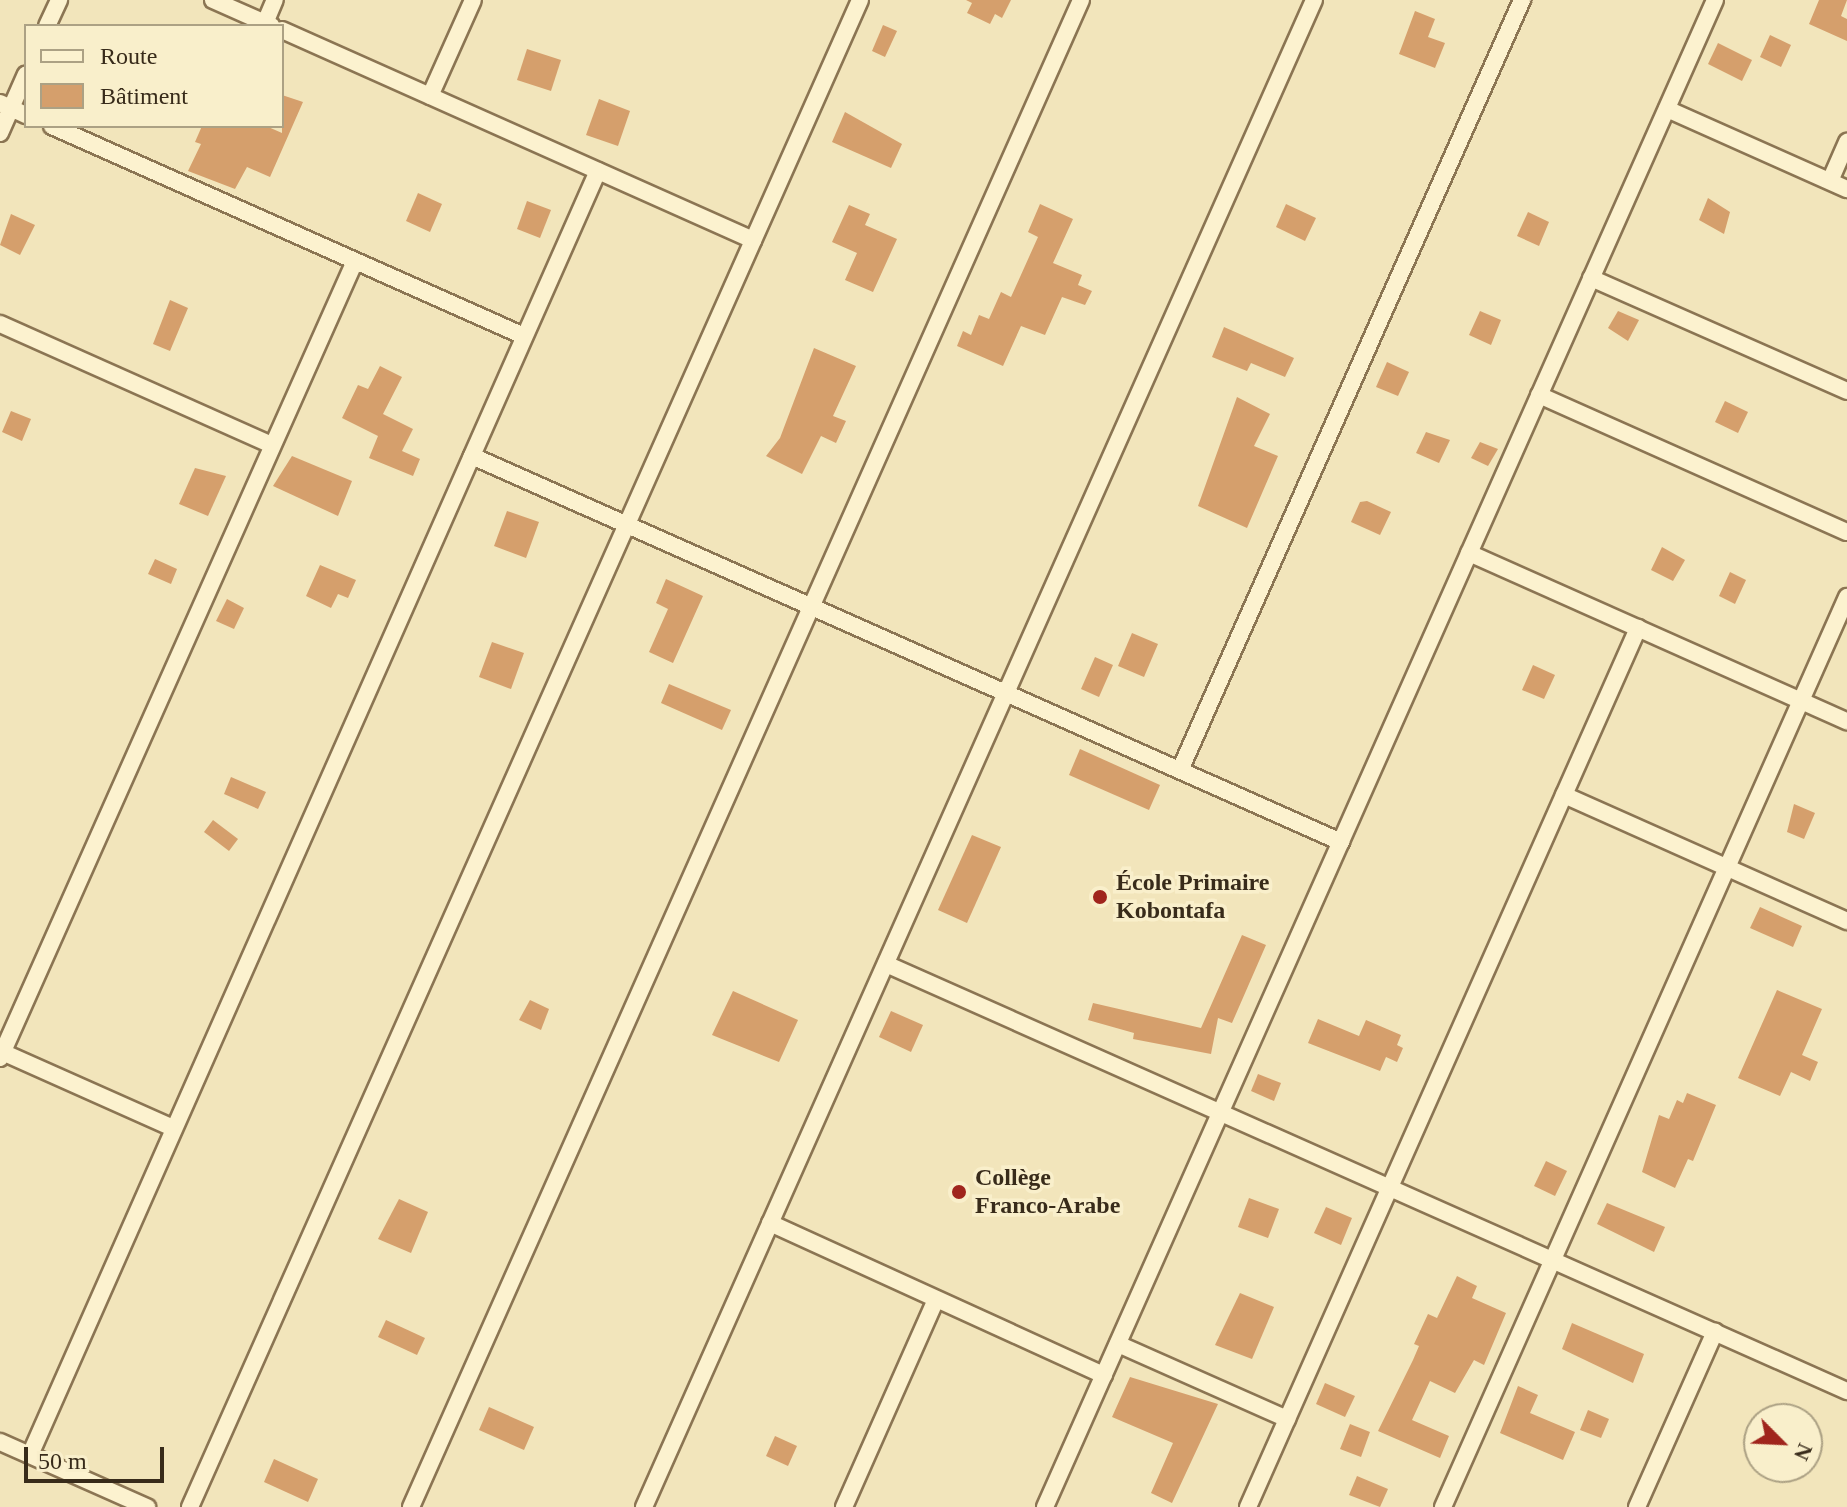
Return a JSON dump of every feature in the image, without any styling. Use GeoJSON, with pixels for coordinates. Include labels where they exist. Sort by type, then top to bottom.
{"type":"FeatureCollection","features":[{"type":"Feature","properties":{"kind":"street"},"geometry":{"type":"LineString","coordinates":[[48,24],[59,0]]}},
{"type":"Feature","properties":{"kind":"street"},"geometry":{"type":"LineString","coordinates":[[213,0],[268,24],[275,0]]}},
{"type":"Feature","properties":{"kind":"street"},"geometry":{"type":"LineString","coordinates":[[430,96],[473,0]]}},
{"type":"Feature","properties":{"kind":"street"},"geometry":{"type":"LineString","coordinates":[[190,1507],[860,0]]}},
{"type":"Feature","properties":{"kind":"street"},"geometry":{"type":"LineString","coordinates":[[411,1507],[1081,0]]}},
{"type":"Feature","properties":{"kind":"street"},"geometry":{"type":"LineString","coordinates":[[644,1507],[1314,0]]}},
{"type":"Feature","properties":{"kind":"street"},"geometry":{"type":"LineString","coordinates":[[1180,770],[1522,0]]}},
{"type":"Feature","properties":{"kind":"street"},"geometry":{"type":"LineString","coordinates":[[1045,1507],[1715,0]]}},
{"type":"Feature","properties":{"kind":"street"},"geometry":{"type":"LineString","coordinates":[[284,31],[753,240]]}},
{"type":"Feature","properties":{"kind":"street"},"geometry":{"type":"LineString","coordinates":[[0,133],[24,79]]}},
{"type":"Feature","properties":{"kind":"street"},"geometry":{"type":"LineString","coordinates":[[1667,109],[1847,189]]}},
{"type":"Feature","properties":{"kind":"street"},"geometry":{"type":"LineString","coordinates":[[56,128],[524,336]]}},
{"type":"Feature","properties":{"kind":"street"},"geometry":{"type":"LineString","coordinates":[[1830,181],[1847,142]]}},
{"type":"Feature","properties":{"kind":"street"},"geometry":{"type":"LineString","coordinates":[[30,1455],[598,171]]}},
{"type":"Feature","properties":{"kind":"street"},"geometry":{"type":"LineString","coordinates":[[173,1128],[1,1054],[355,261]]}},
{"type":"Feature","properties":{"kind":"street"},"geometry":{"type":"LineString","coordinates":[[1591,278],[1847,391]]}},
{"type":"Feature","properties":{"kind":"street"},"geometry":{"type":"LineString","coordinates":[[0,324],[272,445]]}},
{"type":"Feature","properties":{"kind":"street"},"geometry":{"type":"LineString","coordinates":[[1539,395],[1847,532]]}},
{"type":"Feature","properties":{"kind":"street"},"geometry":{"type":"LineString","coordinates":[[472,456],[1341,842]]}},
{"type":"Feature","properties":{"kind":"street"},"geometry":{"type":"LineString","coordinates":[[1469,553],[1847,721]]}},
{"type":"Feature","properties":{"kind":"street"},"geometry":{"type":"LineString","coordinates":[[1443,1507],[1847,597]]}},
{"type":"Feature","properties":{"kind":"street"},"geometry":{"type":"LineString","coordinates":[[1248,1507],[1638,628]]}},
{"type":"Feature","properties":{"kind":"street"},"geometry":{"type":"LineString","coordinates":[[1564,795],[1847,921]]}},
{"type":"Feature","properties":{"kind":"street"},"geometry":{"type":"LineString","coordinates":[[886,964],[1847,1391]]}},
{"type":"Feature","properties":{"kind":"street"},"geometry":{"type":"LineString","coordinates":[[770,1223],[1104,1375]]}},
{"type":"Feature","properties":{"kind":"street"},"geometry":{"type":"LineString","coordinates":[[844,1507],[936,1299]]}},
{"type":"Feature","properties":{"kind":"street"},"geometry":{"type":"LineString","coordinates":[[1637,1507],[1715,1332]]}},
{"type":"Feature","properties":{"kind":"street"},"geometry":{"type":"LineString","coordinates":[[1118,1344],[1287,1419]]}},
{"type":"Feature","properties":{"kind":"street"},"geometry":{"type":"LineString","coordinates":[[0,1442],[147,1507]]}},
{"type":"Feature","properties":{"kind":"building"},"geometry":{"type":"Polygon","coordinates":[[[966,0],[1011,0],[1002,18],[995,14],[990,24],[967,13],[972,3],[966,0]]]}},
{"type":"Feature","properties":{"kind":"building"},"geometry":{"type":"Polygon","coordinates":[[[1819,0],[1847,0],[1841,16],[1847,19],[1847,41],[1809,24],[1819,0]]]}},
{"type":"Feature","properties":{"kind":"building"},"geometry":{"type":"Polygon","coordinates":[[[1415,11],[1435,19],[1428,37],[1445,43],[1435,68],[1399,54],[1415,11]]]}},
{"type":"Feature","properties":{"kind":"building"},"geometry":{"type":"Polygon","coordinates":[[[883,25],[897,31],[885,57],[872,51],[883,25]]]}},
{"type":"Feature","properties":{"kind":"building"},"geometry":{"type":"Polygon","coordinates":[[[1770,35],[1791,45],[1781,67],[1760,57],[1770,35]]]}},
{"type":"Feature","properties":{"kind":"building"},"geometry":{"type":"Polygon","coordinates":[[[1718,43],[1752,60],[1742,81],[1708,64],[1718,43]]]}},
{"type":"Feature","properties":{"kind":"building"},"geometry":{"type":"Polygon","coordinates":[[[527,49],[561,60],[551,91],[517,80],[527,49]]]}},
{"type":"Feature","properties":{"kind":"building"},"geometry":{"type":"Polygon","coordinates":[[[284,96],[303,102],[270,177],[247,167],[235,189],[188,171],[201,144],[195,142],[201,128],[271,128],[282,133],[284,96]]]}},
{"type":"Feature","properties":{"kind":"building"},"geometry":{"type":"Polygon","coordinates":[[[599,99],[630,111],[618,146],[586,135],[599,99]]]}},
{"type":"Feature","properties":{"kind":"building"},"geometry":{"type":"Polygon","coordinates":[[[845,112],[902,144],[891,168],[832,142],[845,112]]]}},
{"type":"Feature","properties":{"kind":"building"},"geometry":{"type":"Polygon","coordinates":[[[418,193],[442,204],[430,232],[406,221],[418,193]]]}},
{"type":"Feature","properties":{"kind":"building"},"geometry":{"type":"Polygon","coordinates":[[[1708,198],[1730,212],[1724,234],[1699,220],[1708,198]]]}},
{"type":"Feature","properties":{"kind":"building"},"geometry":{"type":"Polygon","coordinates":[[[527,201],[551,210],[540,238],[517,229],[527,201]]]}},
{"type":"Feature","properties":{"kind":"building"},"geometry":{"type":"Polygon","coordinates":[[[1040,204],[1073,219],[1053,263],[1082,275],[1078,285],[1092,291],[1085,305],[1062,297],[1045,335],[1021,326],[1003,366],[957,346],[963,331],[971,335],[979,315],[989,319],[1001,292],[1011,297],[1038,237],[1028,232],[1040,204]]]}},
{"type":"Feature","properties":{"kind":"building"},"geometry":{"type":"Polygon","coordinates":[[[1286,204],[1316,218],[1305,241],[1276,227],[1286,204]]]}},
{"type":"Feature","properties":{"kind":"building"},"geometry":{"type":"Polygon","coordinates":[[[849,205],[870,214],[865,225],[897,239],[873,292],[845,280],[857,253],[832,242],[849,205]]]}},
{"type":"Feature","properties":{"kind":"building"},"geometry":{"type":"Polygon","coordinates":[[[1528,212],[1549,222],[1539,246],[1517,236],[1528,212]]]}},
{"type":"Feature","properties":{"kind":"building"},"geometry":{"type":"Polygon","coordinates":[[[11,214],[35,225],[20,255],[0,245],[11,214]]]}},
{"type":"Feature","properties":{"kind":"building"},"geometry":{"type":"Polygon","coordinates":[[[170,300],[188,308],[170,351],[153,344],[170,300]]]}},
{"type":"Feature","properties":{"kind":"building"},"geometry":{"type":"Polygon","coordinates":[[[1480,311],[1501,320],[1491,345],[1469,335],[1480,311]]]}},
{"type":"Feature","properties":{"kind":"building"},"geometry":{"type":"Polygon","coordinates":[[[1618,311],[1639,320],[1628,341],[1608,328],[1618,311]]]}},
{"type":"Feature","properties":{"kind":"building"},"geometry":{"type":"Polygon","coordinates":[[[1224,327],[1294,358],[1285,377],[1251,363],[1247,371],[1212,357],[1224,327]]]}},
{"type":"Feature","properties":{"kind":"building"},"geometry":{"type":"Polygon","coordinates":[[[814,348],[856,366],[833,416],[846,421],[836,443],[821,436],[802,474],[766,456],[780,438],[814,348]]]}},
{"type":"Feature","properties":{"kind":"building"},"geometry":{"type":"Polygon","coordinates":[[[1387,362],[1409,372],[1398,396],[1376,387],[1387,362]]]}},
{"type":"Feature","properties":{"kind":"building"},"geometry":{"type":"Polygon","coordinates":[[[380,366],[402,377],[383,414],[413,429],[402,451],[420,459],[413,476],[369,458],[378,436],[342,418],[358,385],[368,389],[380,366]]]}},
{"type":"Feature","properties":{"kind":"building"},"geometry":{"type":"Polygon","coordinates":[[[1237,397],[1270,414],[1254,446],[1278,456],[1247,528],[1198,506],[1237,397]]]}},
{"type":"Feature","properties":{"kind":"building"},"geometry":{"type":"Polygon","coordinates":[[[1725,401],[1748,412],[1738,433],[1715,422],[1725,401]]]}},
{"type":"Feature","properties":{"kind":"building"},"geometry":{"type":"Polygon","coordinates":[[[11,411],[31,419],[22,441],[2,432],[11,411]]]}},
{"type":"Feature","properties":{"kind":"building"},"geometry":{"type":"Polygon","coordinates":[[[1426,432],[1450,440],[1439,463],[1416,453],[1426,432]]]}},
{"type":"Feature","properties":{"kind":"building"},"geometry":{"type":"Polygon","coordinates":[[[1480,442],[1498,449],[1488,466],[1471,458],[1480,442]]]}},
{"type":"Feature","properties":{"kind":"building"},"geometry":{"type":"Polygon","coordinates":[[[292,456],[352,481],[338,516],[273,486],[292,456]]]}},
{"type":"Feature","properties":{"kind":"building"},"geometry":{"type":"Polygon","coordinates":[[[195,468],[226,476],[208,516],[179,504],[195,468]]]}},
{"type":"Feature","properties":{"kind":"building"},"geometry":{"type":"Polygon","coordinates":[[[1367,501],[1391,512],[1380,535],[1351,522],[1360,502],[1367,501]]]}},
{"type":"Feature","properties":{"kind":"building"},"geometry":{"type":"Polygon","coordinates":[[[507,511],[539,522],[526,558],[494,546],[507,511]]]}},
{"type":"Feature","properties":{"kind":"building"},"geometry":{"type":"Polygon","coordinates":[[[1662,547],[1685,560],[1673,581],[1651,570],[1662,547]]]}},
{"type":"Feature","properties":{"kind":"building"},"geometry":{"type":"Polygon","coordinates":[[[155,559],[177,569],[171,584],[148,574],[155,559]]]}},
{"type":"Feature","properties":{"kind":"building"},"geometry":{"type":"Polygon","coordinates":[[[320,565],[356,580],[348,598],[338,594],[331,608],[306,596],[320,565]]]}},
{"type":"Feature","properties":{"kind":"building"},"geometry":{"type":"Polygon","coordinates":[[[1730,572],[1746,580],[1735,604],[1719,596],[1730,572]]]}},
{"type":"Feature","properties":{"kind":"building"},"geometry":{"type":"Polygon","coordinates":[[[666,579],[703,596],[673,663],[649,652],[668,609],[656,603],[666,579]]]}},
{"type":"Feature","properties":{"kind":"building"},"geometry":{"type":"Polygon","coordinates":[[[227,599],[244,608],[234,629],[216,621],[227,599]]]}},
{"type":"Feature","properties":{"kind":"building"},"geometry":{"type":"Polygon","coordinates":[[[1132,633],[1158,644],[1144,677],[1118,666],[1132,633]]]}},
{"type":"Feature","properties":{"kind":"building"},"geometry":{"type":"Polygon","coordinates":[[[492,642],[524,653],[511,689],[479,677],[492,642]]]}},
{"type":"Feature","properties":{"kind":"building"},"geometry":{"type":"Polygon","coordinates":[[[1095,657],[1113,665],[1099,697],[1081,689],[1095,657]]]}},
{"type":"Feature","properties":{"kind":"building"},"geometry":{"type":"Polygon","coordinates":[[[1533,665],[1555,675],[1544,699],[1522,690],[1533,665]]]}},
{"type":"Feature","properties":{"kind":"building"},"geometry":{"type":"Polygon","coordinates":[[[669,684],[731,710],[722,730],[661,703],[669,684]]]}},
{"type":"Feature","properties":{"kind":"building"},"geometry":{"type":"Polygon","coordinates":[[[1080,749],[1160,785],[1149,810],[1069,775],[1080,749]]]}},
{"type":"Feature","properties":{"kind":"building"},"geometry":{"type":"Polygon","coordinates":[[[231,777],[266,792],[258,809],[224,794],[231,777]]]}},
{"type":"Feature","properties":{"kind":"building"},"geometry":{"type":"Polygon","coordinates":[[[1794,804],[1815,813],[1804,839],[1787,832],[1794,804]]]}},
{"type":"Feature","properties":{"kind":"building"},"geometry":{"type":"Polygon","coordinates":[[[213,820],[238,839],[229,851],[204,832],[213,820]]]}},
{"type":"Feature","properties":{"kind":"building"},"geometry":{"type":"Polygon","coordinates":[[[972,835],[1001,847],[967,923],[938,910],[972,835]]]}},
{"type":"Feature","properties":{"kind":"building"},"geometry":{"type":"Polygon","coordinates":[[[1760,907],[1802,926],[1793,947],[1750,928],[1760,907]]]}},
{"type":"Feature","properties":{"kind":"building"},"geometry":{"type":"Polygon","coordinates":[[[1242,935],[1266,945],[1232,1023],[1218,1018],[1211,1054],[1133,1039],[1134,1033],[1088,1020],[1093,1003],[1201,1028],[1242,935]]]}},
{"type":"Feature","properties":{"kind":"building"},"geometry":{"type":"Polygon","coordinates":[[[1777,990],[1822,1009],[1802,1055],[1818,1062],[1810,1081],[1791,1072],[1780,1096],[1738,1078],[1777,990]]]}},
{"type":"Feature","properties":{"kind":"building"},"geometry":{"type":"Polygon","coordinates":[[[733,991],[798,1020],[779,1062],[712,1035],[733,991]]]}},
{"type":"Feature","properties":{"kind":"building"},"geometry":{"type":"Polygon","coordinates":[[[530,1000],[549,1009],[541,1030],[519,1020],[530,1000]]]}},
{"type":"Feature","properties":{"kind":"building"},"geometry":{"type":"Polygon","coordinates":[[[891,1011],[923,1025],[911,1052],[879,1037],[891,1011]]]}},
{"type":"Feature","properties":{"kind":"building"},"geometry":{"type":"Polygon","coordinates":[[[1318,1019],[1359,1036],[1366,1020],[1401,1035],[1397,1045],[1403,1048],[1397,1062],[1386,1057],[1380,1071],[1308,1043],[1318,1019]]]}},
{"type":"Feature","properties":{"kind":"building"},"geometry":{"type":"Polygon","coordinates":[[[1258,1074],[1281,1083],[1274,1101],[1251,1091],[1258,1074]]]}},
{"type":"Feature","properties":{"kind":"building"},"geometry":{"type":"Polygon","coordinates":[[[1687,1093],[1716,1105],[1693,1161],[1688,1159],[1675,1188],[1642,1172],[1659,1115],[1669,1119],[1677,1100],[1683,1103],[1687,1093]]]}},
{"type":"Feature","properties":{"kind":"building"},"geometry":{"type":"Polygon","coordinates":[[[1546,1161],[1567,1171],[1555,1196],[1534,1186],[1546,1161]]]}},
{"type":"Feature","properties":{"kind":"building"},"geometry":{"type":"Polygon","coordinates":[[[1249,1198],[1279,1209],[1268,1238],[1238,1227],[1249,1198]]]}},
{"type":"Feature","properties":{"kind":"building"},"geometry":{"type":"Polygon","coordinates":[[[399,1199],[428,1212],[411,1253],[378,1239],[399,1199]]]}},
{"type":"Feature","properties":{"kind":"building"},"geometry":{"type":"Polygon","coordinates":[[[1607,1203],[1665,1227],[1654,1252],[1597,1224],[1607,1203]]]}},
{"type":"Feature","properties":{"kind":"building"},"geometry":{"type":"Polygon","coordinates":[[[1326,1207],[1352,1218],[1341,1245],[1314,1233],[1326,1207]]]}},
{"type":"Feature","properties":{"kind":"building"},"geometry":{"type":"Polygon","coordinates":[[[1457,1276],[1477,1286],[1472,1298],[1506,1313],[1484,1365],[1474,1360],[1455,1393],[1430,1381],[1412,1420],[1449,1436],[1440,1458],[1378,1431],[1419,1346],[1414,1344],[1428,1314],[1437,1318],[1457,1276]]]}},
{"type":"Feature","properties":{"kind":"building"},"geometry":{"type":"Polygon","coordinates":[[[1240,1293],[1274,1307],[1252,1359],[1215,1345],[1240,1293]]]}},
{"type":"Feature","properties":{"kind":"building"},"geometry":{"type":"Polygon","coordinates":[[[386,1320],[425,1338],[417,1355],[378,1337],[386,1320]]]}},
{"type":"Feature","properties":{"kind":"building"},"geometry":{"type":"Polygon","coordinates":[[[1572,1323],[1644,1354],[1633,1383],[1562,1349],[1572,1323]]]}},
{"type":"Feature","properties":{"kind":"building"},"geometry":{"type":"Polygon","coordinates":[[[1130,1377],[1218,1404],[1172,1503],[1151,1493],[1173,1443],[1112,1417],[1130,1377]]]}},
{"type":"Feature","properties":{"kind":"building"},"geometry":{"type":"Polygon","coordinates":[[[1325,1383],[1355,1396],[1345,1417],[1316,1404],[1325,1383]]]}},
{"type":"Feature","properties":{"kind":"building"},"geometry":{"type":"Polygon","coordinates":[[[1518,1386],[1538,1395],[1530,1413],[1575,1432],[1563,1460],[1500,1433],[1518,1386]]]}},
{"type":"Feature","properties":{"kind":"building"},"geometry":{"type":"Polygon","coordinates":[[[489,1407],[534,1427],[524,1450],[479,1430],[489,1407]]]}},
{"type":"Feature","properties":{"kind":"building"},"geometry":{"type":"Polygon","coordinates":[[[1588,1410],[1609,1419],[1601,1438],[1580,1430],[1588,1410]]]}},
{"type":"Feature","properties":{"kind":"building"},"geometry":{"type":"Polygon","coordinates":[[[1350,1424],[1370,1432],[1361,1457],[1340,1449],[1350,1424]]]}},
{"type":"Feature","properties":{"kind":"building"},"geometry":{"type":"Polygon","coordinates":[[[775,1436],[797,1446],[788,1466],[766,1456],[775,1436]]]}},
{"type":"Feature","properties":{"kind":"building"},"geometry":{"type":"Polygon","coordinates":[[[274,1459],[318,1479],[308,1502],[264,1482],[274,1459]]]}},
{"type":"Feature","properties":{"kind":"building"},"geometry":{"type":"Polygon","coordinates":[[[1357,1476],[1388,1489],[1380,1507],[1349,1495],[1357,1476]]]}},
{"type":"Feature","properties":{"kind":"place","name":"École Primaire Kobontafa"},"geometry":{"type":"Point","coordinates":[1100,897]}},
{"type":"Feature","properties":{"kind":"place","name":"Collège Franco-Arabe"},"geometry":{"type":"Point","coordinates":[959,1192]}}]}
